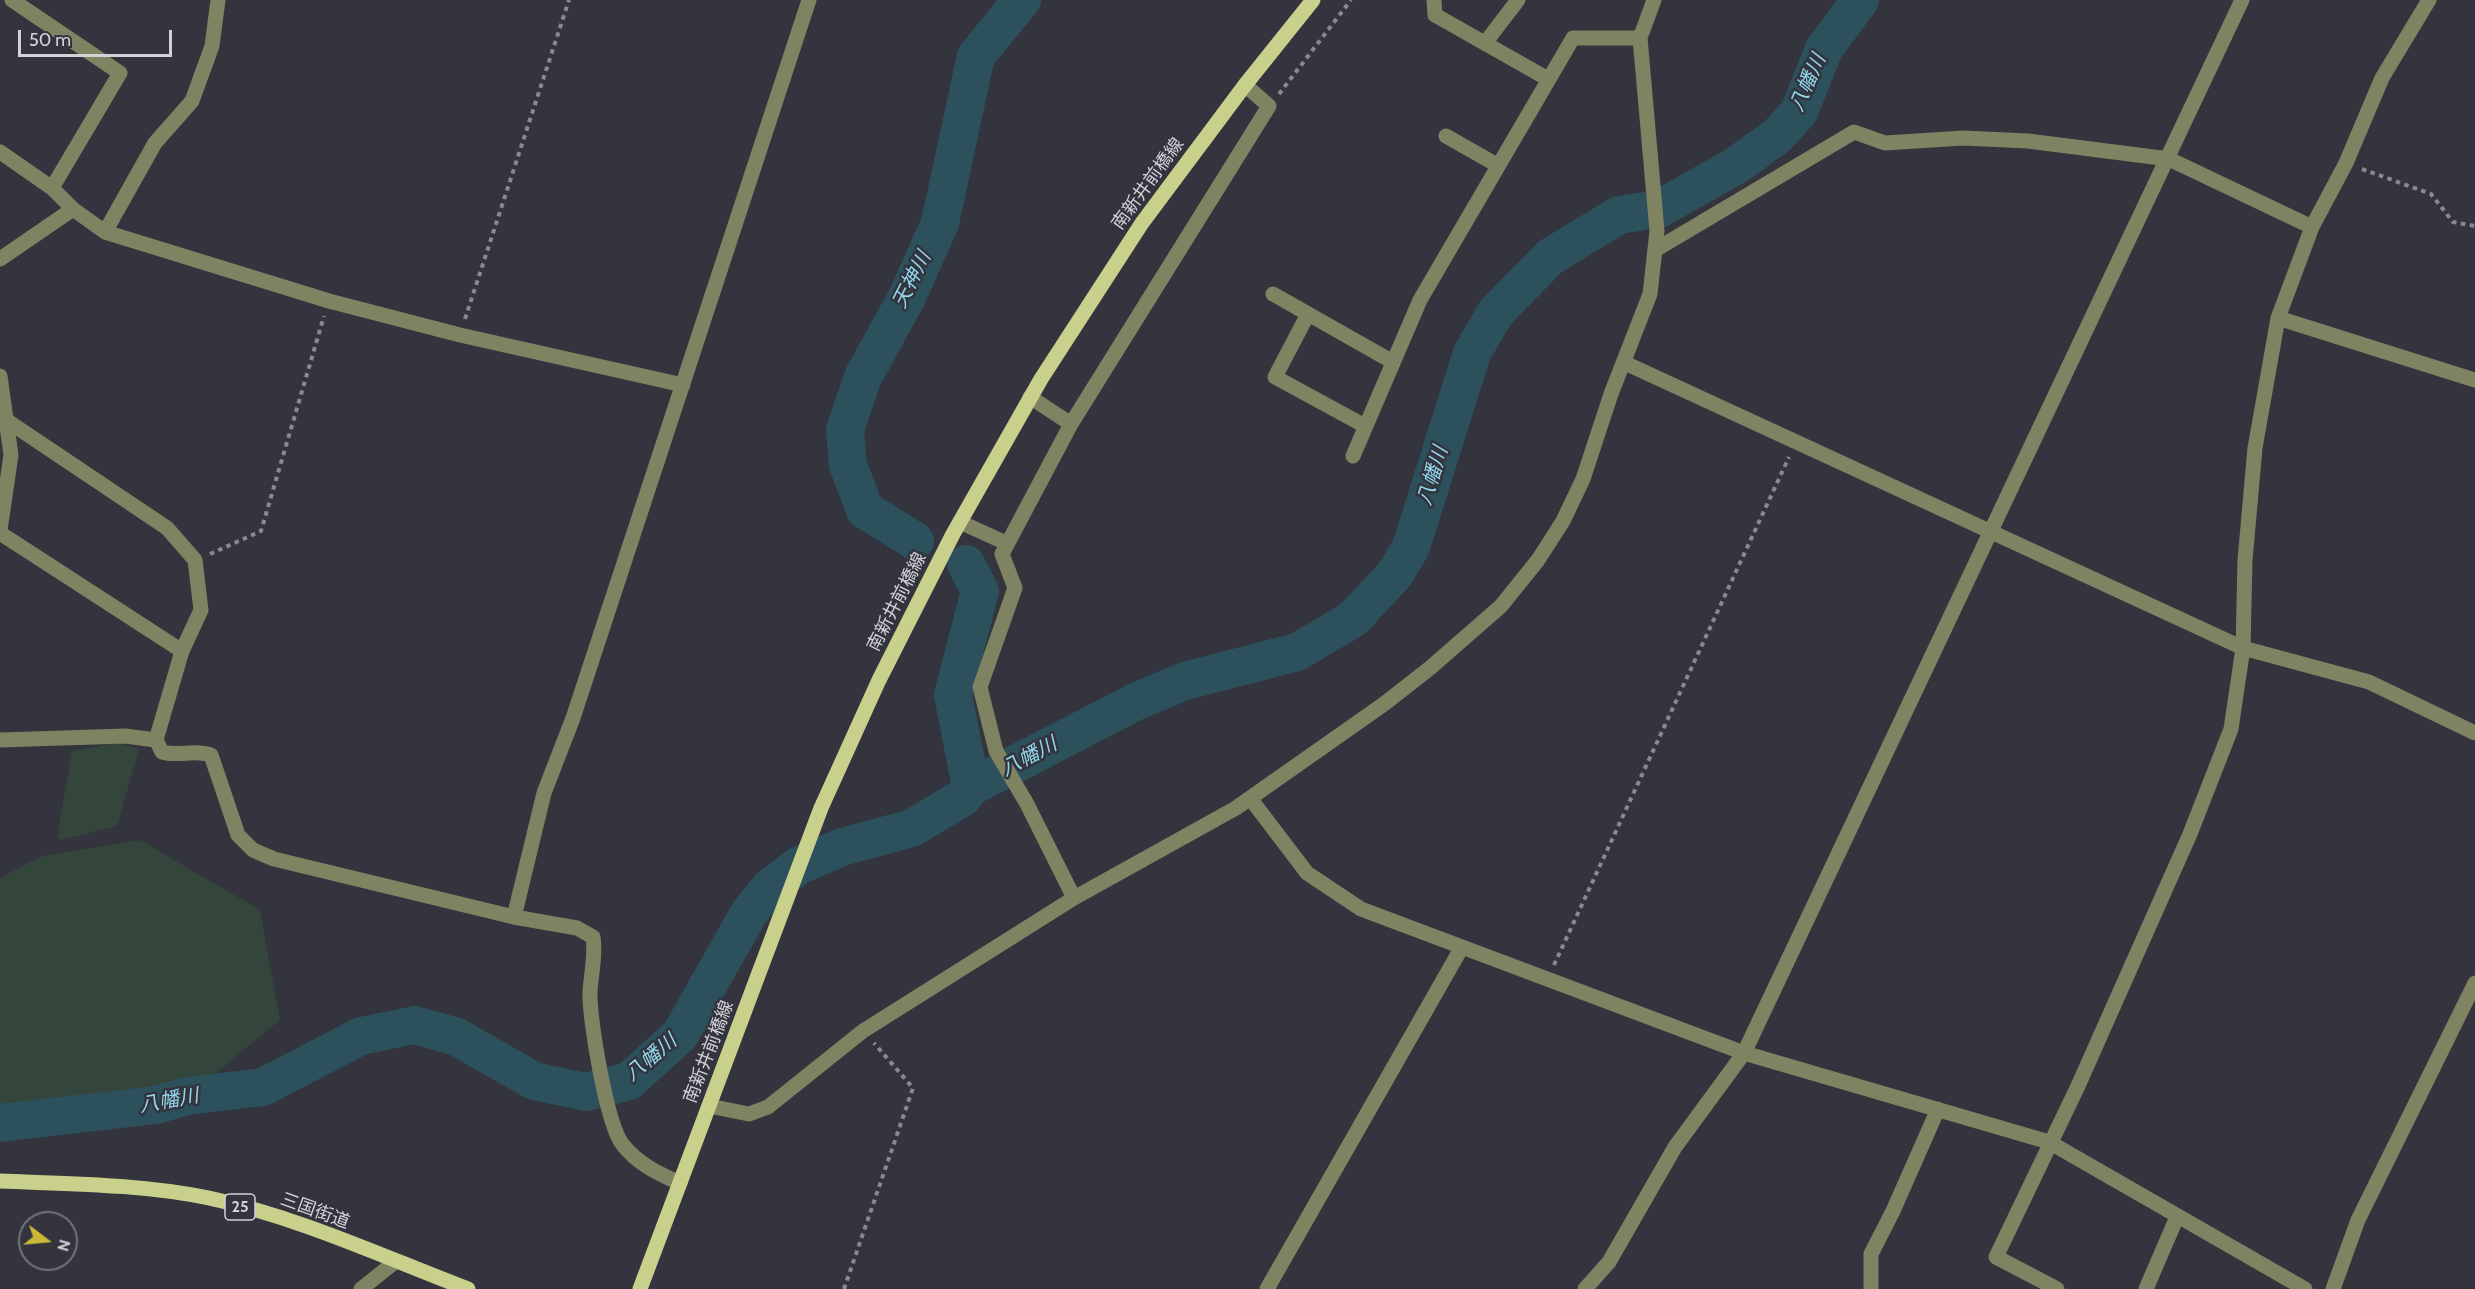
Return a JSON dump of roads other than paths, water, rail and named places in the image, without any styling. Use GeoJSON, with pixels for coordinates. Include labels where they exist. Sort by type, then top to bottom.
{"type":"FeatureCollection","features":[{"type":"Feature","properties":{"kind":"main road","name":"南新井前橋線"},"geometry":{"type":"LineString","coordinates":[[640,1289],[821,808],[879,680],[960,522],[1030,398],[1142,223],[1245,85],[1314,0]]}},
{"type":"Feature","properties":{"kind":"main road","name":"三国街道"},"geometry":{"type":"LineString","coordinates":[[0,1181],[130,1187],[210,1198],[290,1221],[468,1289]]}},
{"type":"Feature","properties":{"kind":"street"},"geometry":{"type":"LineString","coordinates":[[12,0],[120,73],[52,188]]}},
{"type":"Feature","properties":{"kind":"street"},"geometry":{"type":"LineString","coordinates":[[105,232],[155,143],[192,101],[212,46],[218,0]]}},
{"type":"Feature","properties":{"kind":"street"},"geometry":{"type":"LineString","coordinates":[[514,918],[544,793],[573,718],[809,0]]}},
{"type":"Feature","properties":{"kind":"street"},"geometry":{"type":"LineString","coordinates":[[1434,0],[1435,15],[1548,79]]}},
{"type":"Feature","properties":{"kind":"street"},"geometry":{"type":"LineString","coordinates":[[1485,43],[1518,0]]}},
{"type":"Feature","properties":{"kind":"street"},"geometry":{"type":"LineString","coordinates":[[710,1106],[749,1114],[768,1107],[863,1031],[1074,898],[1250,798],[1412,682],[1501,606],[1538,560],[1563,521],[1583,479],[1611,394],[1650,294],[1657,231],[1650,173],[1640,38],[1654,0]]}},
{"type":"Feature","properties":{"kind":"street"},"geometry":{"type":"LineString","coordinates":[[1586,1289],[1609,1262],[1675,1147],[1744,1053],[2169,159],[2242,0]]}},
{"type":"Feature","properties":{"kind":"street"},"geometry":{"type":"LineString","coordinates":[[2057,1289],[1996,1257],[2049,1142],[2078,1086],[2190,834],[2230,729],[2243,648],[2245,560],[2255,447],[2278,318],[2312,227],[2346,163],[2382,78],[2429,0]]}},
{"type":"Feature","properties":{"kind":"street"},"geometry":{"type":"LineString","coordinates":[[1353,456],[1420,300],[1573,38],[1640,38]]}},
{"type":"Feature","properties":{"kind":"street"},"geometry":{"type":"LineString","coordinates":[[1074,898],[1027,804],[996,751],[980,687],[1015,588],[1002,554],[1071,424],[1269,106],[1245,85]]}},
{"type":"Feature","properties":{"kind":"street"},"geometry":{"type":"LineString","coordinates":[[1655,249],[1854,132],[1886,142],[1963,138],[2028,141],[2169,159],[2312,227]]}},
{"type":"Feature","properties":{"kind":"street"},"geometry":{"type":"LineString","coordinates":[[1446,136],[1497,165]]}},
{"type":"Feature","properties":{"kind":"street"},"geometry":{"type":"LineString","coordinates":[[0,152],[52,188],[73,209],[105,232],[329,301],[460,335],[683,385]]}},
{"type":"Feature","properties":{"kind":"street"},"geometry":{"type":"LineString","coordinates":[[0,260],[73,209]]}},
{"type":"Feature","properties":{"kind":"street"},"geometry":{"type":"LineString","coordinates":[[1273,294],[1393,362]]}},
{"type":"Feature","properties":{"kind":"street"},"geometry":{"type":"LineString","coordinates":[[1308,314],[1275,377],[1365,426]]}},
{"type":"Feature","properties":{"kind":"street"},"geometry":{"type":"LineString","coordinates":[[2278,318],[2475,380]]}},
{"type":"Feature","properties":{"kind":"street"},"geometry":{"type":"LineString","coordinates":[[1625,363],[2243,648],[2369,682],[2475,733]]}},
{"type":"Feature","properties":{"kind":"street"},"geometry":{"type":"LineString","coordinates":[[0,376],[11,455],[0,531],[182,651]]}},
{"type":"Feature","properties":{"kind":"street"},"geometry":{"type":"LineString","coordinates":[[1030,398],[1071,424]]}},
{"type":"Feature","properties":{"kind":"street"},"geometry":{"type":"LineString","coordinates":[[6,420],[167,528],[195,560],[201,610],[182,651],[156,740],[162,752],[173,755],[199,751],[211,754],[238,836],[253,850],[274,859],[514,918],[577,928],[593,937],[595,949],[590,992],[591,1016],[599,1065],[611,1114],[622,1144],[650,1170],[680,1183]]}},
{"type":"Feature","properties":{"kind":"street"},"geometry":{"type":"LineString","coordinates":[[960,522],[1006,543]]}},
{"type":"Feature","properties":{"kind":"street"},"geometry":{"type":"LineString","coordinates":[[0,740],[125,736],[156,740]]}},
{"type":"Feature","properties":{"kind":"street"},"geometry":{"type":"LineString","coordinates":[[1250,798],[1307,873],[1361,909],[1744,1053],[2049,1142],[2305,1289]]}},
{"type":"Feature","properties":{"kind":"street"},"geometry":{"type":"LineString","coordinates":[[1267,1289],[1462,947]]}},
{"type":"Feature","properties":{"kind":"street"},"geometry":{"type":"LineString","coordinates":[[2333,1289],[2358,1220],[2475,983]]}},
{"type":"Feature","properties":{"kind":"street"},"geometry":{"type":"LineString","coordinates":[[1871,1289],[1871,1254],[1893,1211],[1938,1109]]}},
{"type":"Feature","properties":{"kind":"street"},"geometry":{"type":"LineString","coordinates":[[2146,1289],[2177,1217]]}},
{"type":"Feature","properties":{"kind":"street"},"geometry":{"type":"LineString","coordinates":[[361,1289],[396,1262]]}},
{"type":"Feature","properties":{"kind":"waterway","name":"天神川"},"geometry":{"type":"LineString","coordinates":[[915,541],[865,510],[848,465],[845,430],[863,377],[907,297],[940,223],[976,56],[1022,0]]}},
{"type":"Feature","properties":{"kind":"waterway","name":"八幡川"},"geometry":{"type":"LineString","coordinates":[[0,1123],[156,1105],[187,1096],[263,1087],[361,1036],[415,1025],[457,1037],[534,1081],[586,1092],[629,1081],[680,1035],[749,913],[769,888],[798,866],[842,847],[912,828],[962,798],[971,787],[1135,702],[1185,681],[1297,652],[1353,619],[1395,574],[1411,547],[1472,353],[1496,312],[1550,257],[1619,215],[1659,209],[1737,165],[1777,136],[1799,112],[1824,49],[1860,0]]}},
{"type":"Feature","properties":{"kind":"waterway","name":"天神川"},"geometry":{"type":"LineString","coordinates":[[966,564],[980,591],[953,695],[971,787]]}}]}
